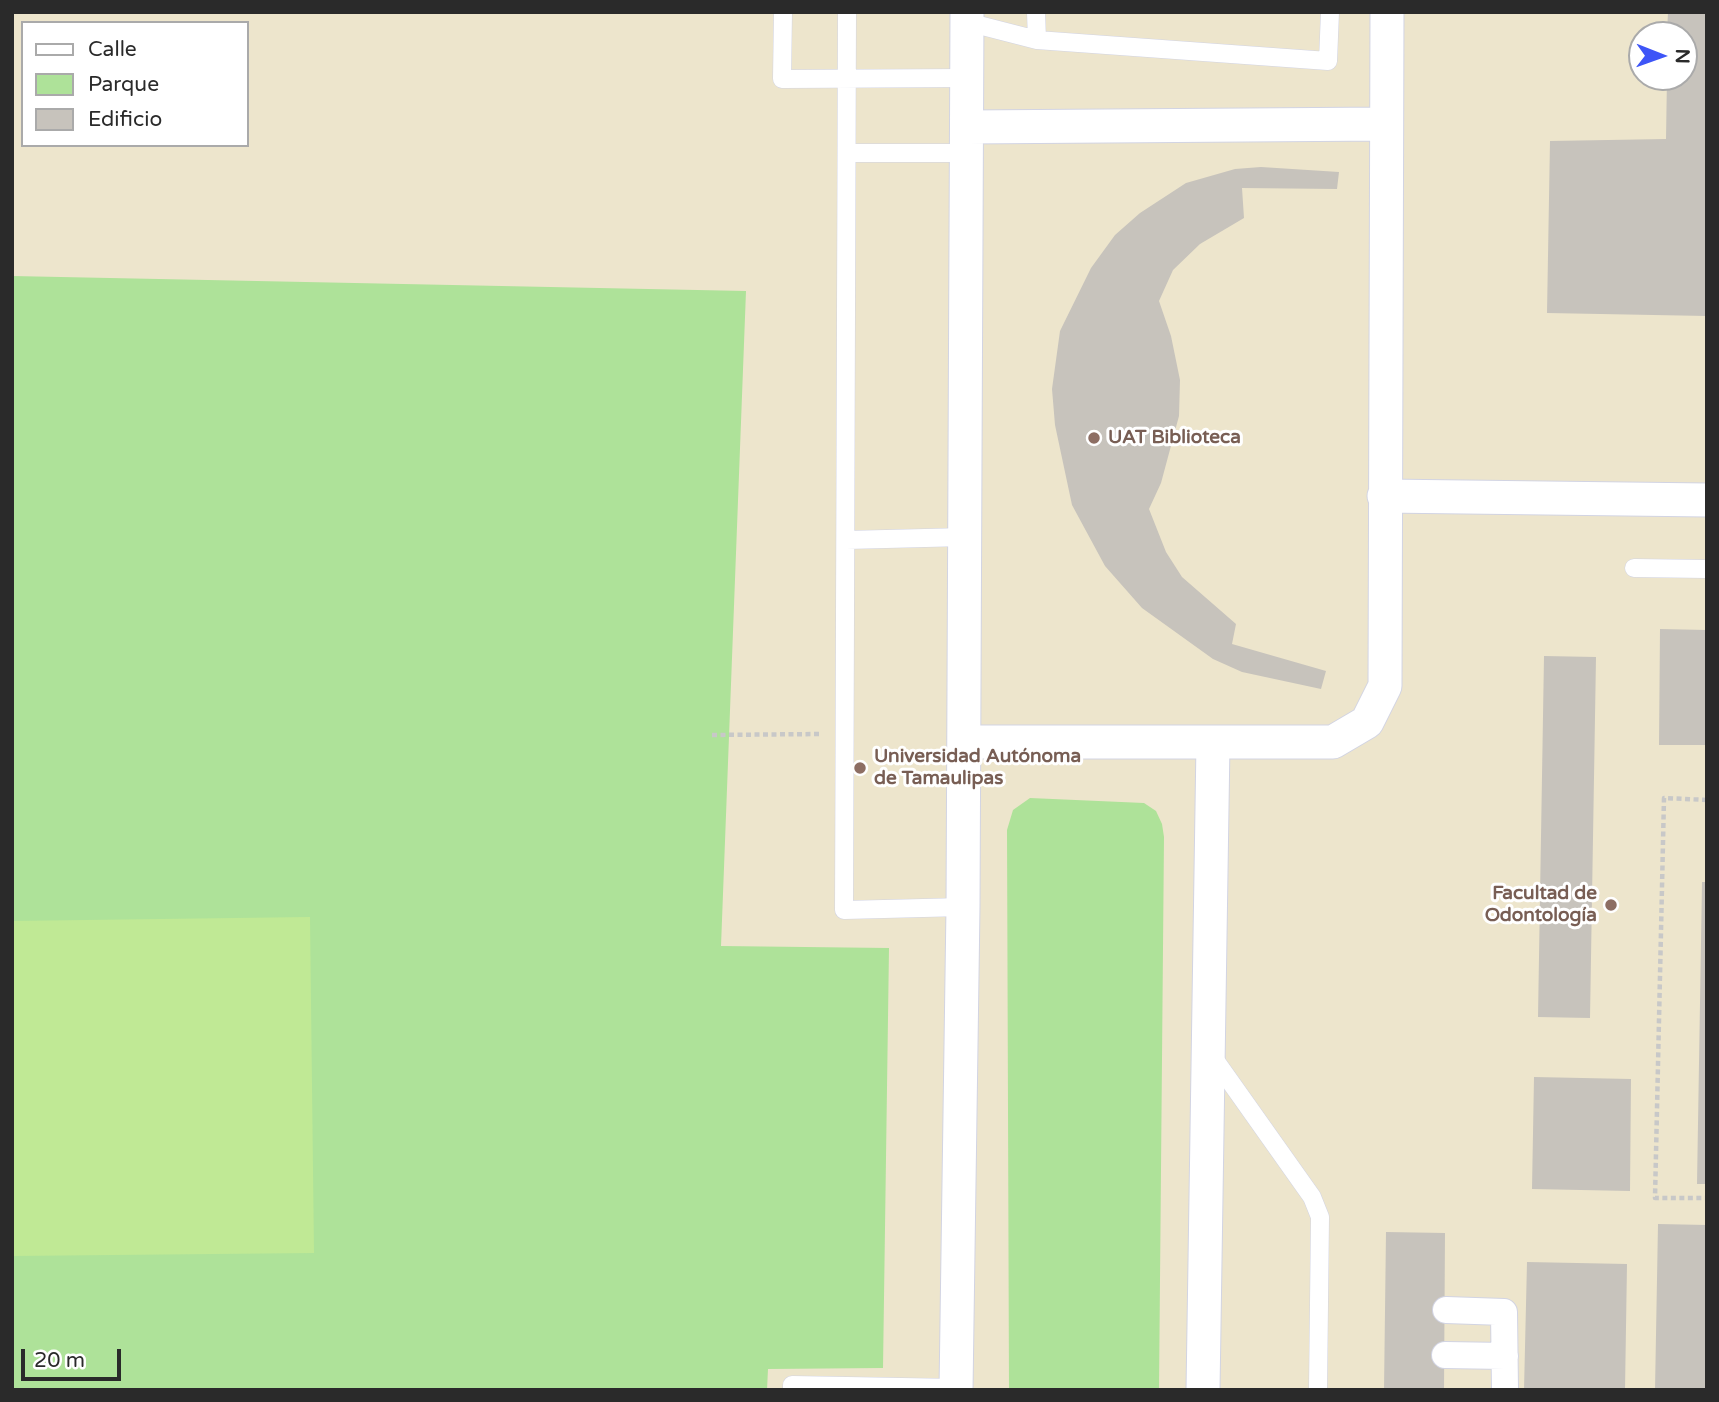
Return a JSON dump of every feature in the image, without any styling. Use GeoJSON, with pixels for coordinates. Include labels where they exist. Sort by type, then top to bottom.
{"type":"FeatureCollection","features":[{"type":"Feature","properties":{"kind":"street"},"geometry":{"type":"LineString","coordinates":[[964,742],[1332,742],[1367,722],[1385,686],[1387,12]]}},
{"type":"Feature","properties":{"kind":"street"},"geometry":{"type":"LineString","coordinates":[[956,1389],[963,907],[967,17]]}},
{"type":"Feature","properties":{"kind":"street"},"geometry":{"type":"LineString","coordinates":[[967,140],[1386,124]]}},
{"type":"Feature","properties":{"kind":"street"},"geometry":{"type":"LineString","coordinates":[[1384,496],[1707,500]]}},
{"type":"Feature","properties":{"kind":"street"},"geometry":{"type":"LineString","coordinates":[[1203,1390],[1213,743]]}},
{"type":"Feature","properties":{"kind":"street"},"geometry":{"type":"LineString","coordinates":[[1446,1310],[1504,1312],[1505,1390]]}},
{"type":"Feature","properties":{"kind":"street"},"geometry":{"type":"LineString","coordinates":[[1445,1355],[1505,1356]]}},
{"type":"Feature","properties":{"kind":"lane"},"geometry":{"type":"LineString","coordinates":[[783,12],[782,79],[967,78]]}},
{"type":"Feature","properties":{"kind":"lane"},"geometry":{"type":"LineString","coordinates":[[847,12],[844,910],[963,907]]}},
{"type":"Feature","properties":{"kind":"lane"},"geometry":{"type":"LineString","coordinates":[[1036,12],[1037,40]]}},
{"type":"Feature","properties":{"kind":"lane"},"geometry":{"type":"LineString","coordinates":[[967,17],[1037,40],[1328,61],[1330,12]]}},
{"type":"Feature","properties":{"kind":"lane"},"geometry":{"type":"LineString","coordinates":[[847,153],[967,140]]}},
{"type":"Feature","properties":{"kind":"lane"},"geometry":{"type":"LineString","coordinates":[[846,540],[965,537]]}},
{"type":"Feature","properties":{"kind":"lane"},"geometry":{"type":"LineString","coordinates":[[1634,568],[1707,569]]}},
{"type":"Feature","properties":{"kind":"lane"},"geometry":{"type":"LineString","coordinates":[[1208,1050],[1312,1198],[1320,1217],[1318,1390]]}},
{"type":"Feature","properties":{"kind":"lane"},"geometry":{"type":"LineString","coordinates":[[792,1390],[792,1385],[956,1389]]}},
{"type":"Feature","properties":{"kind":"path"},"geometry":{"type":"LineString","coordinates":[[712,735],[844,734]]}},
{"type":"Feature","properties":{"kind":"path"},"geometry":{"type":"LineString","coordinates":[[1707,800],[1664,798],[1655,1198],[1707,1198]]}},
{"type":"Feature","properties":{"kind":"shaded area","name":"Universidad Autónoma de Tamaulipas"},"geometry":{"type":"Polygon","coordinates":[[[12,12],[1707,12],[1707,1390],[12,1390],[12,12]]]}},
{"type":"Feature","properties":{"kind":"green space"},"geometry":{"type":"Polygon","coordinates":[[[12,276],[746,291],[721,946],[889,948],[883,1368],[768,1369],[767,1390],[12,1390],[12,276]]]}},
{"type":"Feature","properties":{"kind":"green space"},"geometry":{"type":"Polygon","coordinates":[[[1030,798],[1144,803],[1156,811],[1162,824],[1159,1390],[1009,1390],[1007,830],[1013,810],[1030,798]]]}},
{"type":"Feature","properties":{"kind":"green space"},"geometry":{"type":"Polygon","coordinates":[[[310,917],[314,1253],[12,1256],[12,921],[310,917]]]}},
{"type":"Feature","properties":{"kind":"building"},"geometry":{"type":"Polygon","coordinates":[[[1668,12],[1707,12],[1707,316],[1547,313],[1550,141],[1666,139],[1667,91],[1698,91],[1698,21],[1668,21],[1668,12]]]}},
{"type":"Feature","properties":{"kind":"building"},"geometry":{"type":"Polygon","coordinates":[[[1261,167],[1339,172],[1337,189],[1242,188],[1244,218],[1200,244],[1173,270],[1159,301],[1171,336],[1180,380],[1179,416],[1161,483],[1149,509],[1166,552],[1182,577],[1236,624],[1232,644],[1326,671],[1321,689],[1242,672],[1213,659],[1142,608],[1105,566],[1072,505],[1055,425],[1052,389],[1060,331],[1091,268],[1115,235],[1140,213],[1186,183],[1235,169],[1261,167]]]}},
{"type":"Feature","properties":{"kind":"building"},"geometry":{"type":"Polygon","coordinates":[[[1660,629],[1707,630],[1707,745],[1659,745],[1660,629]]]}},
{"type":"Feature","properties":{"kind":"building"},"geometry":{"type":"Polygon","coordinates":[[[1544,656],[1596,657],[1590,1018],[1538,1017],[1544,656]]]}},
{"type":"Feature","properties":{"kind":"building"},"geometry":{"type":"Polygon","coordinates":[[[1702,882],[1707,882],[1707,1184],[1697,1184],[1702,882]]]}},
{"type":"Feature","properties":{"kind":"building"},"geometry":{"type":"Polygon","coordinates":[[[1534,1077],[1631,1079],[1630,1191],[1532,1189],[1534,1077]]]}},
{"type":"Feature","properties":{"kind":"building"},"geometry":{"type":"Polygon","coordinates":[[[1658,1224],[1707,1225],[1707,1390],[1655,1390],[1658,1224]]]}},
{"type":"Feature","properties":{"kind":"building"},"geometry":{"type":"Polygon","coordinates":[[[1386,1232],[1445,1233],[1444,1390],[1384,1390],[1386,1232]]]}},
{"type":"Feature","properties":{"kind":"building"},"geometry":{"type":"Polygon","coordinates":[[[1527,1262],[1627,1264],[1625,1390],[1524,1390],[1527,1262]]]}},
{"type":"Feature","properties":{"kind":"place","name":"UAT Biblioteca"},"geometry":{"type":"Point","coordinates":[1094,438]}},
{"type":"Feature","properties":{"kind":"place","name":"Universidad Autónoma de Tamaulipas"},"geometry":{"type":"Point","coordinates":[860,768]}},
{"type":"Feature","properties":{"kind":"place","name":"Facultad de Odontología"},"geometry":{"type":"Point","coordinates":[1611,905]}}]}
